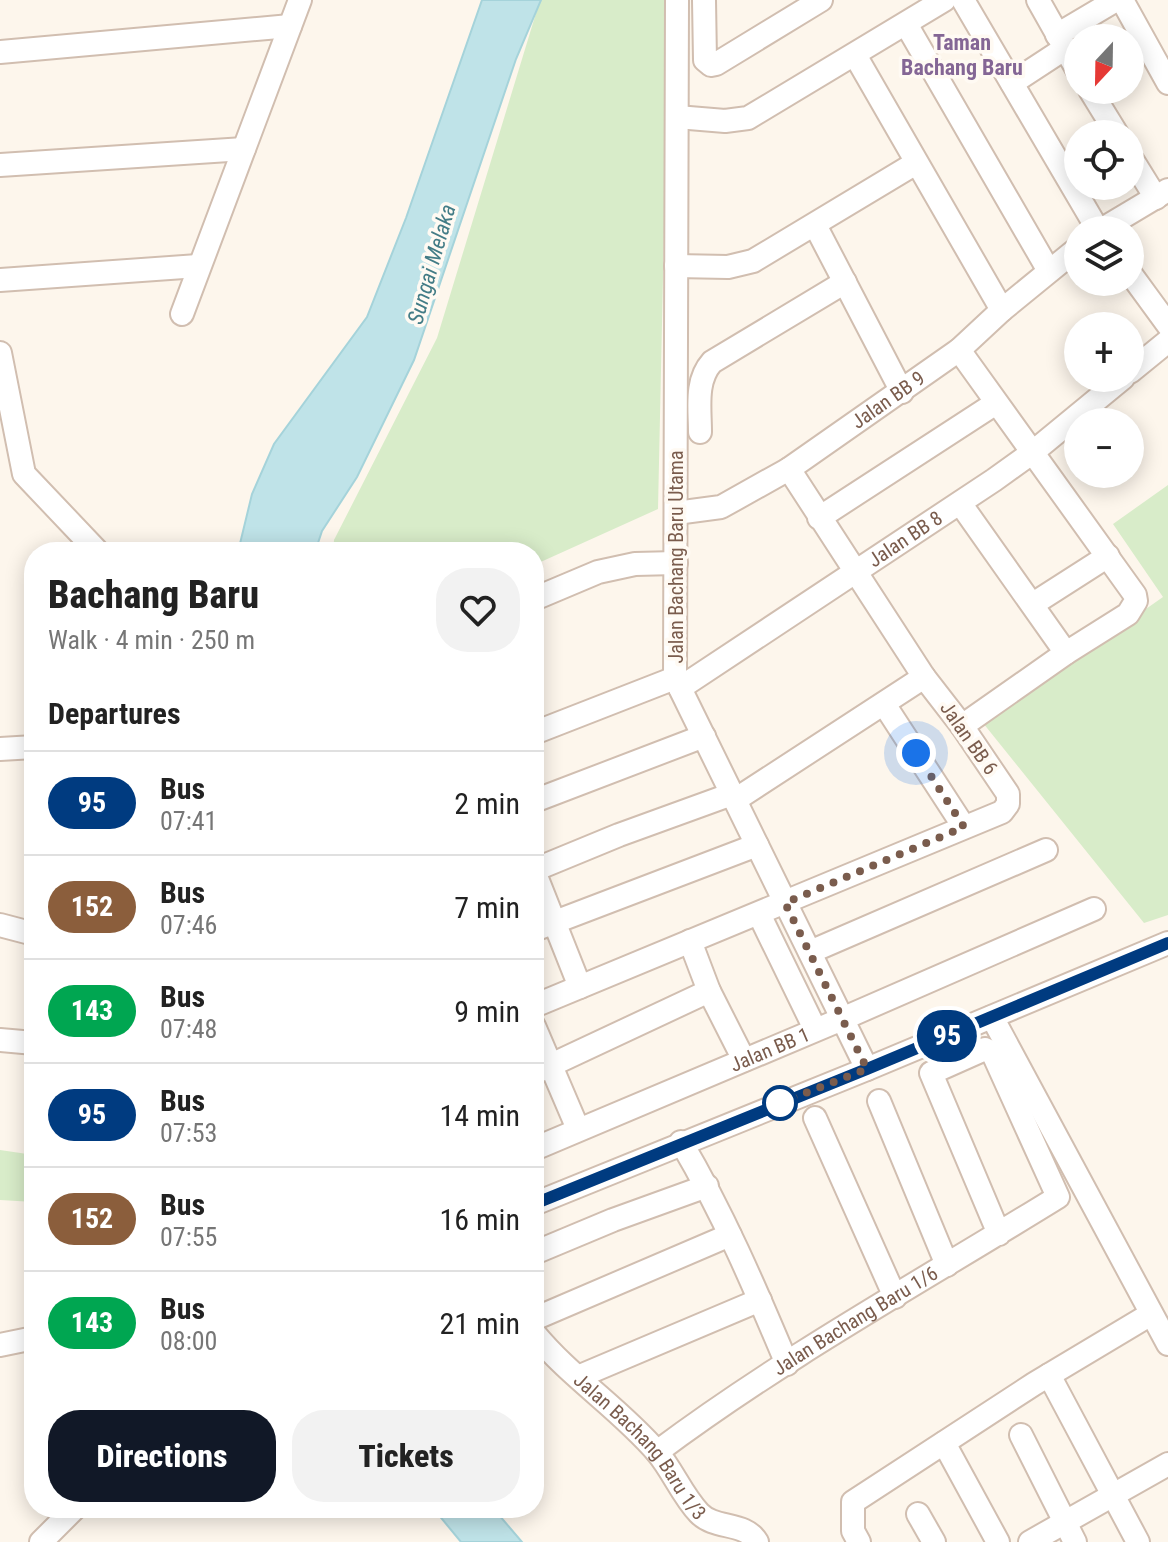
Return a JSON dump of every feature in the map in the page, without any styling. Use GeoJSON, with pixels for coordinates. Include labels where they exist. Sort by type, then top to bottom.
{"type":"FeatureCollection","features":[{"type":"Feature","properties":{"kind":"street"},"geometry":{"type":"LineString","coordinates":[[182,314],[300,0]]}},
{"type":"Feature","properties":{"kind":"street"},"geometry":{"type":"LineString","coordinates":[[677,3],[704,0],[705,60],[711,65],[821,0]]}},
{"type":"Feature","properties":{"kind":"street"},"geometry":{"type":"LineString","coordinates":[[677,117],[725,121],[748,118],[944,0]]}},
{"type":"Feature","properties":{"kind":"street"},"geometry":{"type":"LineString","coordinates":[[963,0],[1092,216]]}},
{"type":"Feature","properties":{"kind":"street"},"geometry":{"type":"LineString","coordinates":[[1038,0],[1064,47]]}},
{"type":"Feature","properties":{"kind":"street"},"geometry":{"type":"LineString","coordinates":[[1012,83],[1119,0],[1168,83]]}},
{"type":"Feature","properties":{"kind":"street","name":"Jalan Bachang Baru Utama"},"geometry":{"type":"LineString","coordinates":[[677,3],[678,683],[867,1069]]}},
{"type":"Feature","properties":{"kind":"street"},"geometry":{"type":"LineString","coordinates":[[906,24],[1049,271]]}},
{"type":"Feature","properties":{"kind":"street"},"geometry":{"type":"LineString","coordinates":[[0,52],[290,26]]}},
{"type":"Feature","properties":{"kind":"street"},"geometry":{"type":"LineString","coordinates":[[855,55],[1002,310]]}},
{"type":"Feature","properties":{"kind":"street"},"geometry":{"type":"LineString","coordinates":[[0,165],[244,149]]}},
{"type":"Feature","properties":{"kind":"street"},"geometry":{"type":"LineString","coordinates":[[676,266],[741,265],[753,261],[916,163]]}},
{"type":"Feature","properties":{"kind":"street"},"geometry":{"type":"LineString","coordinates":[[1124,216],[1162,194],[1144,173]]}},
{"type":"Feature","properties":{"kind":"street"},"geometry":{"type":"LineString","coordinates":[[815,225],[902,392]]}},
{"type":"Feature","properties":{"kind":"street","name":"Jalan BB 9"},"geometry":{"type":"LineString","coordinates":[[676,513],[721,507],[789,469],[959,350],[1064,259]]}},
{"type":"Feature","properties":{"kind":"street"},"geometry":{"type":"LineString","coordinates":[[0,280],[198,266]]}},
{"type":"Feature","properties":{"kind":"street"},"geometry":{"type":"LineString","coordinates":[[700,432],[700,384],[712,362],[845,282]]}},
{"type":"Feature","properties":{"kind":"street"},"geometry":{"type":"LineString","coordinates":[[1144,292],[1168,325]]}},
{"type":"Feature","properties":{"kind":"street"},"geometry":{"type":"LineString","coordinates":[[1144,361],[1168,341]]}},
{"type":"Feature","properties":{"kind":"street"},"geometry":{"type":"LineString","coordinates":[[959,350],[1135,595],[1128,614],[962,726]]}},
{"type":"Feature","properties":{"kind":"street"},"geometry":{"type":"LineString","coordinates":[[0,353],[24,474],[89,542]]}},
{"type":"Feature","properties":{"kind":"street","name":"Jalan BB 8"},"geometry":{"type":"LineString","coordinates":[[544,722],[678,683],[856,574],[1033,452],[1106,392]]}},
{"type":"Feature","properties":{"kind":"street"},"geometry":{"type":"LineString","coordinates":[[819,518],[996,403]]}},
{"type":"Feature","properties":{"kind":"street","name":"Jalan BB 6"},"geometry":{"type":"LineString","coordinates":[[544,1002],[1002,812],[1008,804],[1008,794],[924,677],[789,469]]}},
{"type":"Feature","properties":{"kind":"street"},"geometry":{"type":"LineString","coordinates":[[960,503],[1066,653]]}},
{"type":"Feature","properties":{"kind":"street"},"geometry":{"type":"LineString","coordinates":[[1033,604],[1108,556]]}},
{"type":"Feature","properties":{"kind":"street"},"geometry":{"type":"LineString","coordinates":[[544,595],[598,572],[635,564],[676,563]]}},
{"type":"Feature","properties":{"kind":"street"},"geometry":{"type":"LineString","coordinates":[[544,866],[619,835],[734,797],[924,677]]}},
{"type":"Feature","properties":{"kind":"street"},"geometry":{"type":"LineString","coordinates":[[884,704],[964,827]]}},
{"type":"Feature","properties":{"kind":"street"},"geometry":{"type":"LineString","coordinates":[[544,797],[704,736]]}},
{"type":"Feature","properties":{"kind":"street"},"geometry":{"type":"LineString","coordinates":[[0,749],[24,748]]}},
{"type":"Feature","properties":{"kind":"street"},"geometry":{"type":"LineString","coordinates":[[580,987],[544,926],[757,845]]}},
{"type":"Feature","properties":{"kind":"street"},"geometry":{"type":"LineString","coordinates":[[810,952],[1046,850]]}},
{"type":"Feature","properties":{"kind":"street","name":"Jalan BB 1"},"geometry":{"type":"LineString","coordinates":[[544,1144],[1094,909]]}},
{"type":"Feature","properties":{"kind":"street"},"geometry":{"type":"LineString","coordinates":[[759,914],[815,1029]]}},
{"type":"Feature","properties":{"kind":"street"},"geometry":{"type":"LineString","coordinates":[[0,925],[24,931]]}},
{"type":"Feature","properties":{"kind":"street"},"geometry":{"type":"LineString","coordinates":[[690,941],[709,991],[744,1060]]}},
{"type":"Feature","properties":{"kind":"street"},"geometry":{"type":"LineString","coordinates":[[544,1200],[1168,943]]}},
{"type":"Feature","properties":{"kind":"street"},"geometry":{"type":"LineString","coordinates":[[544,1068],[709,991]]}},
{"type":"Feature","properties":{"kind":"street"},"geometry":{"type":"LineString","coordinates":[[992,1017],[1168,1344]]}},
{"type":"Feature","properties":{"kind":"street"},"geometry":{"type":"LineString","coordinates":[[0,1040],[24,1042]]}},
{"type":"Feature","properties":{"kind":"street","name":"Jalan Bachang Baru 1/6"},"geometry":{"type":"LineString","coordinates":[[657,1452],[787,1364],[999,1234],[1058,1197],[991,1052],[985,1049],[931,1073],[999,1234]]}},
{"type":"Feature","properties":{"kind":"street"},"geometry":{"type":"LineString","coordinates":[[544,1072],[578,1129]]}},
{"type":"Feature","properties":{"kind":"street"},"geometry":{"type":"LineString","coordinates":[[879,1101],[947,1265]]}},
{"type":"Feature","properties":{"kind":"street"},"geometry":{"type":"LineString","coordinates":[[815,1118],[895,1297]]}},
{"type":"Feature","properties":{"kind":"street"},"geometry":{"type":"LineString","coordinates":[[681,1142],[707,1186],[787,1364]]}},
{"type":"Feature","properties":{"kind":"street"},"geometry":{"type":"LineString","coordinates":[[544,1249],[707,1186]]}},
{"type":"Feature","properties":{"kind":"street"},"geometry":{"type":"LineString","coordinates":[[544,1315],[730,1235]]}},
{"type":"Feature","properties":{"kind":"street"},"geometry":{"type":"LineString","coordinates":[[578,1377],[760,1300]]}},
{"type":"Feature","properties":{"kind":"street"},"geometry":{"type":"LineString","coordinates":[[859,1542],[853,1531],[853,1502],[1049,1375],[1151,1314]]}},
{"type":"Feature","properties":{"kind":"street"},"geometry":{"type":"LineString","coordinates":[[0,1345],[24,1340]]}},
{"type":"Feature","properties":{"kind":"street","name":"Jalan Bachang Baru 1/3"},"geometry":{"type":"LineString","coordinates":[[544,1346],[657,1452],[698,1512],[707,1520],[747,1531],[757,1542]]}},
{"type":"Feature","properties":{"kind":"street"},"geometry":{"type":"LineString","coordinates":[[1049,1375],[1138,1542]]}},
{"type":"Feature","properties":{"kind":"street"},"geometry":{"type":"LineString","coordinates":[[1021,1435],[1070,1532]]}},
{"type":"Feature","properties":{"kind":"street"},"geometry":{"type":"LineString","coordinates":[[944,1443],[998,1542]]}},
{"type":"Feature","properties":{"kind":"street"},"geometry":{"type":"LineString","coordinates":[[1030,1542],[1070,1532],[1114,1497],[1168,1464]]}},
{"type":"Feature","properties":{"kind":"street"},"geometry":{"type":"LineString","coordinates":[[918,1514],[934,1542]]}},
{"type":"Feature","properties":{"kind":"street"},"geometry":{"type":"LineString","coordinates":[[43,1541],[65,1518]]}},
{"type":"Feature","properties":{"kind":"green space"},"geometry":{"type":"Polygon","coordinates":[[[540,0],[669,0],[658,509],[544,560],[544,542],[334,542],[437,338],[540,0]]]}},
{"type":"Feature","properties":{"kind":"green space"},"geometry":{"type":"Polygon","coordinates":[[[1168,485],[1168,915],[1144,923],[983,723],[1163,597],[1113,524],[1168,485]]]}},
{"type":"Feature","properties":{"kind":"green space"},"geometry":{"type":"Polygon","coordinates":[[[0,1150],[24,1154],[24,1201],[0,1200],[0,1150]]]}},
{"type":"Feature","properties":{"kind":"water","name":"Sungai Melaka"},"geometry":{"type":"Polygon","coordinates":[[[482,0],[541,0],[516,59],[414,360],[357,477],[322,531],[318,542],[240,542],[252,494],[274,444],[367,317],[406,218],[482,0]]]}},
{"type":"Feature","properties":{"kind":"water"},"geometry":{"type":"Polygon","coordinates":[[[441,1518],[502,1518],[522,1542],[461,1542],[441,1518]]]}},
{"type":"Feature","properties":{"kind":"bus line","name":"95"},"geometry":{"type":"LineString","coordinates":[[544,1200],[1168,943]]}},
{"type":"Feature","properties":{"kind":"district","name":"Taman Bachang Baru"},"geometry":{"type":"Point","coordinates":[962,54]}},
{"type":"Feature","properties":{"kind":"route"},"geometry":{"type":"LineString","coordinates":[[780,1103],[867,1069],[785,903],[964,827],[916,753]]}}]}
